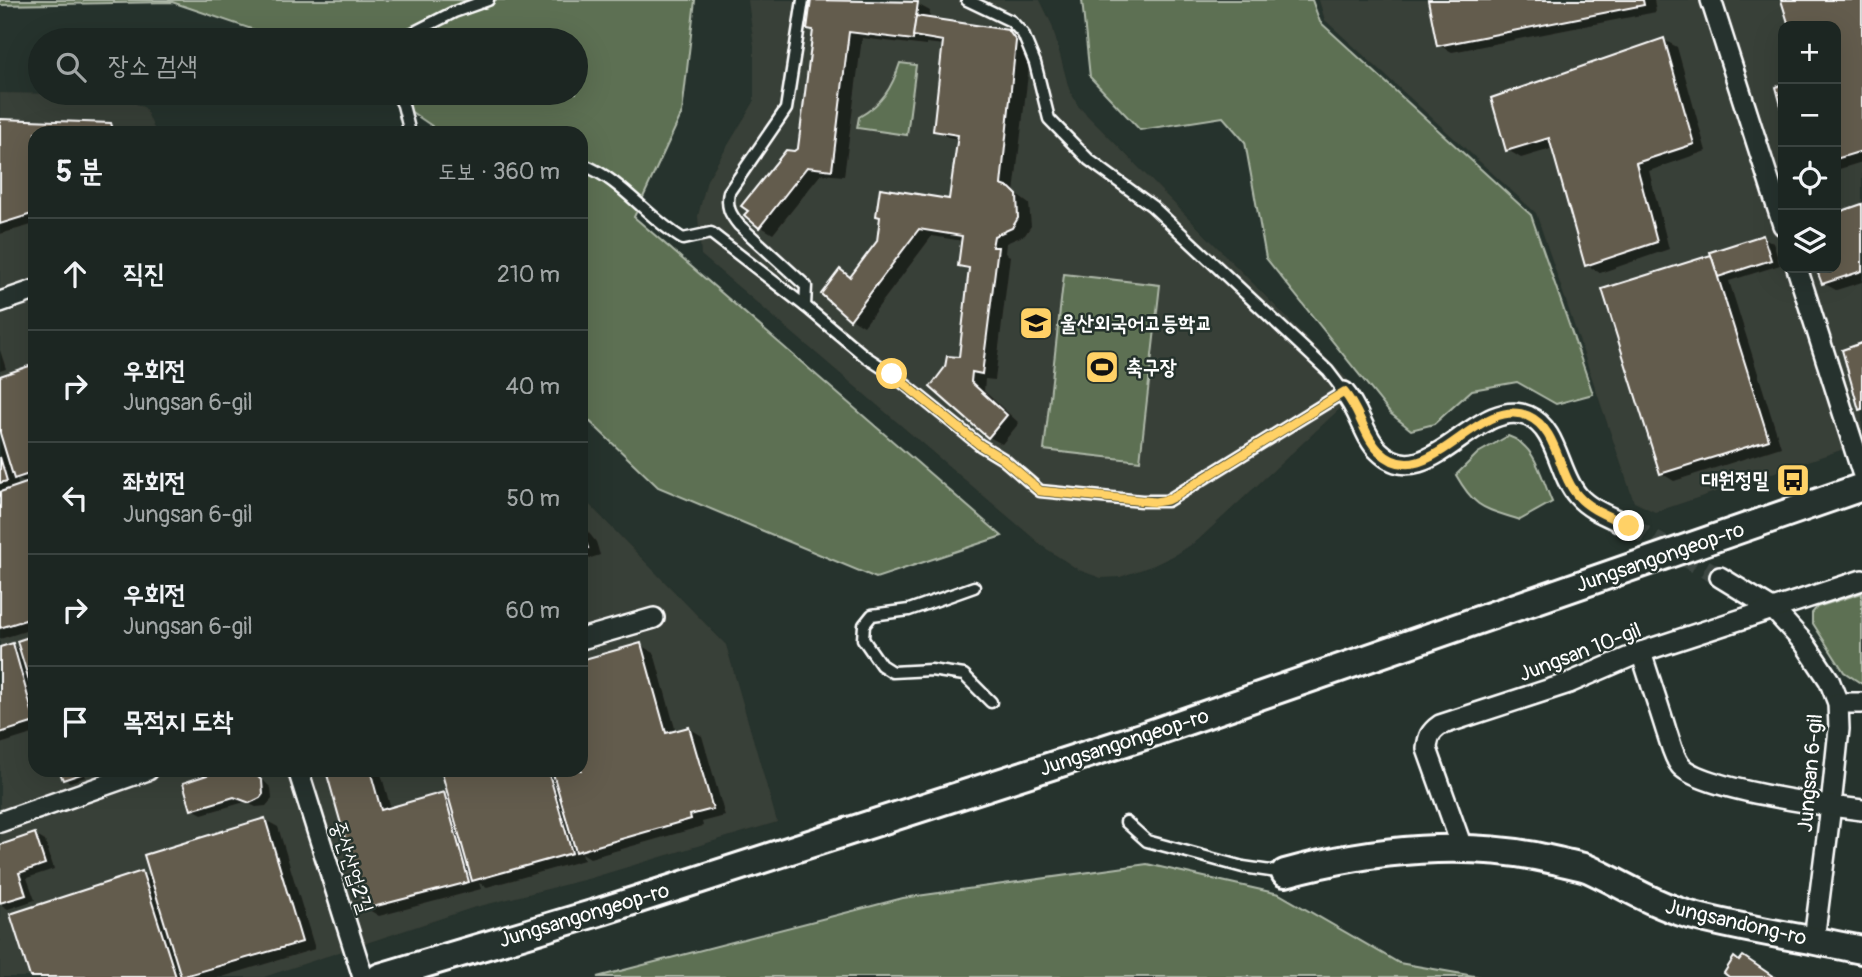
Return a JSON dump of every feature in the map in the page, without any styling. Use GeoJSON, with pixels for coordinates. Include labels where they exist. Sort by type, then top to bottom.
{"type":"FeatureCollection","features":[{"type":"Feature","properties":{"kind":"street"},"geometry":{"type":"LineString","coordinates":[[1712,0],[1778,210]]}},
{"type":"Feature","properties":{"kind":"street"},"geometry":{"type":"LineString","coordinates":[[1799,273],[1862,472]]}},
{"type":"Feature","properties":{"kind":"street"},"geometry":{"type":"LineString","coordinates":[[0,302],[28,292]]}},
{"type":"Feature","properties":{"kind":"street"},"geometry":{"type":"LineString","coordinates":[[1344,392],[1355,405],[1377,449],[1386,457],[1400,462],[1416,462],[1433,457],[1492,417],[1510,413],[1530,417],[1546,432],[1576,494],[1590,506],[1629,526]]}},
{"type":"Feature","properties":{"kind":"street","name":"Jungsangongeop-ro"},"geometry":{"type":"LineString","coordinates":[[380,977],[602,911],[1141,737],[1862,488]]}},
{"type":"Feature","properties":{"kind":"street","name":"Jungsan 6-gil"},"geometry":{"type":"LineString","coordinates":[[1720,577],[1774,610],[1805,644],[1829,680],[1838,703],[1839,729],[1832,806],[1814,940]]}},
{"type":"Feature","properties":{"kind":"street","name":"Jungsan 10-gil"},"geometry":{"type":"LineString","coordinates":[[1462,847],[1427,749],[1432,731],[1569,683],[1641,652],[1862,580]]}},
{"type":"Feature","properties":{"kind":"street"},"geometry":{"type":"LineString","coordinates":[[588,637],[654,618]]}},
{"type":"Feature","properties":{"kind":"street"},"geometry":{"type":"LineString","coordinates":[[1641,652],[1680,766],[1698,778],[1728,786],[1862,810]]}},
{"type":"Feature","properties":{"kind":"street"},"geometry":{"type":"LineString","coordinates":[[1838,703],[1862,703]]}},
{"type":"Feature","properties":{"kind":"street"},"geometry":{"type":"LineString","coordinates":[[0,821],[128,777]]}},
{"type":"Feature","properties":{"kind":"street","name":"중산산업2길"},"geometry":{"type":"LineString","coordinates":[[300,777],[363,977]]}},
{"type":"Feature","properties":{"kind":"street","name":"Jungsandong-ro"},"geometry":{"type":"LineString","coordinates":[[1285,873],[1331,862],[1462,847],[1537,856],[1587,869],[1657,904],[1692,916],[1862,950]]}},
{"type":"Feature","properties":{"kind":"lane"},"geometry":{"type":"LineString","coordinates":[[423,28],[454,12],[488,0]]}},
{"type":"Feature","properties":{"kind":"lane"},"geometry":{"type":"LineString","coordinates":[[803,0],[786,109],[729,192],[727,203],[730,214],[739,225],[806,286],[805,306]]}},
{"type":"Feature","properties":{"kind":"lane"},"geometry":{"type":"LineString","coordinates":[[588,167],[612,180],[683,239],[711,233],[866,357],[892,374],[980,445],[1003,459],[1040,491],[1155,502],[1167,500],[1344,392],[1328,371],[1152,206],[1088,160],[1049,119],[1035,63],[1023,34],[1010,21],[967,0]]}},
{"type":"Feature","properties":{"kind":"lane"},"geometry":{"type":"LineString","coordinates":[[403,105],[408,126]]}},
{"type":"Feature","properties":{"kind":"lane"},"geometry":{"type":"LineString","coordinates":[[974,587],[909,610],[872,615],[864,625],[863,639],[881,665],[892,671],[931,670],[964,675],[991,702]]}},
{"type":"Feature","properties":{"kind":"lane"},"geometry":{"type":"LineString","coordinates":[[1126,822],[1147,841],[1243,867],[1285,873]]}},
{"type":"Feature","properties":{"kind":"shaded area","name":"울산외국어고등학교"},"geometry":{"type":"Polygon","coordinates":[[[748,0],[1040,0],[1052,25],[1069,89],[1078,106],[1359,391],[1198,540],[1177,554],[1120,577],[1101,578],[1079,570],[1045,548],[701,255],[698,216],[707,180],[754,102],[754,46],[748,0]]]}},
{"type":"Feature","properties":{"kind":"shaded area"},"geometry":{"type":"Polygon","coordinates":[[[1319,0],[1862,0],[1862,443],[1655,512],[1634,502],[1536,213],[1325,20],[1319,0]]]}},
{"type":"Feature","properties":{"kind":"shaded area"},"geometry":{"type":"Polygon","coordinates":[[[0,93],[28,93],[28,105],[139,105],[145,108],[153,126],[28,126],[28,777],[588,777],[588,503],[726,645],[777,822],[591,878],[472,908],[264,977],[0,977],[0,93]]]}},
{"type":"Feature","properties":{"kind":"green space"},"geometry":{"type":"Polygon","coordinates":[[[0,0],[695,0],[682,113],[634,217],[1002,536],[876,578],[658,487],[588,420],[588,126],[432,126],[401,105],[588,105],[588,28],[249,28],[172,2],[0,5],[0,0]]]}},
{"type":"Feature","properties":{"kind":"green space"},"geometry":{"type":"Polygon","coordinates":[[[1082,0],[1312,0],[1320,22],[1531,215],[1593,394],[1556,404],[1517,382],[1472,390],[1434,424],[1411,430],[1390,413],[1266,258],[1245,142],[1223,117],[1140,130],[1090,77],[1082,0]]]}},
{"type":"Feature","properties":{"kind":"green space"},"geometry":{"type":"Polygon","coordinates":[[[900,63],[916,65],[907,135],[857,128],[859,117],[874,107],[885,94],[900,63]]]}},
{"type":"Feature","properties":{"kind":"green space","name":"축구장"},"geometry":{"type":"Polygon","coordinates":[[[1064,274],[1160,285],[1140,461],[1044,450],[1064,274]]]}},
{"type":"Feature","properties":{"kind":"green space"},"geometry":{"type":"Polygon","coordinates":[[[1508,436],[1517,440],[1531,454],[1552,502],[1520,520],[1482,506],[1469,495],[1456,475],[1478,453],[1508,436]]]}},
{"type":"Feature","properties":{"kind":"green space"},"geometry":{"type":"Polygon","coordinates":[[[1862,593],[1862,684],[1844,672],[1812,622],[1812,613],[1817,607],[1862,593]]]}},
{"type":"Feature","properties":{"kind":"green space"},"geometry":{"type":"Polygon","coordinates":[[[1147,864],[1279,894],[1399,963],[1480,977],[597,977],[903,898],[1147,864]]]}},
{"type":"Feature","properties":{"kind":"building"},"geometry":{"type":"Polygon","coordinates":[[[811,0],[918,2],[913,40],[849,32],[832,170],[807,167],[759,228],[744,215],[748,211],[741,206],[786,150],[794,151],[798,148],[813,30],[807,29],[811,0]]]}},
{"type":"Feature","properties":{"kind":"building"},"geometry":{"type":"Polygon","coordinates":[[[1428,0],[1643,0],[1644,5],[1437,46],[1428,0]]]}},
{"type":"Feature","properties":{"kind":"building"},"geometry":{"type":"Polygon","coordinates":[[[1781,0],[1862,0],[1862,151],[1841,157],[1841,21],[1787,21],[1781,0]]]}},
{"type":"Feature","properties":{"kind":"building"},"geometry":{"type":"Polygon","coordinates":[[[916,16],[1008,30],[1016,41],[1001,185],[1010,188],[1017,195],[1018,218],[1012,228],[994,236],[992,247],[998,247],[982,374],[972,372],[971,382],[1007,415],[988,438],[930,387],[945,367],[947,356],[959,357],[969,268],[958,266],[962,236],[919,229],[850,320],[821,294],[840,269],[850,277],[877,241],[880,217],[876,216],[880,188],[949,199],[958,135],[933,131],[943,41],[913,36],[916,16]]]}},
{"type":"Feature","properties":{"kind":"building"},"geometry":{"type":"Polygon","coordinates":[[[1664,38],[1694,144],[1636,163],[1657,242],[1585,266],[1549,138],[1506,151],[1491,98],[1664,38]]]}},
{"type":"Feature","properties":{"kind":"building"},"geometry":{"type":"Polygon","coordinates":[[[0,119],[111,123],[112,126],[28,126],[28,215],[0,224],[0,119]]]}},
{"type":"Feature","properties":{"kind":"building"},"geometry":{"type":"Polygon","coordinates":[[[1862,204],[1862,271],[1822,284],[1818,273],[1841,273],[1841,211],[1862,204]]]}},
{"type":"Feature","properties":{"kind":"building"},"geometry":{"type":"Polygon","coordinates":[[[1763,235],[1771,260],[1718,277],[1710,252],[1763,235]]]}},
{"type":"Feature","properties":{"kind":"building"},"geometry":{"type":"Polygon","coordinates":[[[1711,255],[1769,440],[1660,474],[1602,289],[1711,255]]]}},
{"type":"Feature","properties":{"kind":"building"},"geometry":{"type":"Polygon","coordinates":[[[1862,343],[1862,409],[1859,410],[1842,350],[1862,343]]]}},
{"type":"Feature","properties":{"kind":"building"},"geometry":{"type":"Polygon","coordinates":[[[28,366],[28,474],[14,479],[0,433],[0,376],[28,366]]]}},
{"type":"Feature","properties":{"kind":"building"},"geometry":{"type":"Polygon","coordinates":[[[0,457],[7,481],[0,483],[0,457]]]}},
{"type":"Feature","properties":{"kind":"building"},"geometry":{"type":"Polygon","coordinates":[[[28,482],[28,619],[0,628],[0,492],[28,482]]]}},
{"type":"Feature","properties":{"kind":"building"},"geometry":{"type":"Polygon","coordinates":[[[28,637],[28,677],[17,641],[28,637]]]}},
{"type":"Feature","properties":{"kind":"building"},"geometry":{"type":"Polygon","coordinates":[[[13,643],[28,697],[28,724],[0,733],[0,647],[13,643]]]}},
{"type":"Feature","properties":{"kind":"building"},"geometry":{"type":"Polygon","coordinates":[[[641,643],[666,733],[689,727],[713,809],[690,815],[691,819],[576,852],[554,777],[588,777],[588,658],[641,643]]]}},
{"type":"Feature","properties":{"kind":"building"},"geometry":{"type":"Polygon","coordinates":[[[201,777],[258,777],[262,781],[263,794],[250,803],[234,797],[191,810],[183,783],[201,777]]]}},
{"type":"Feature","properties":{"kind":"building"},"geometry":{"type":"Polygon","coordinates":[[[328,777],[372,777],[381,810],[444,792],[469,882],[365,909],[328,777]]]}},
{"type":"Feature","properties":{"kind":"building"},"geometry":{"type":"Polygon","coordinates":[[[443,777],[550,777],[572,853],[472,881],[443,777]]]}},
{"type":"Feature","properties":{"kind":"building"},"geometry":{"type":"Polygon","coordinates":[[[265,818],[302,942],[181,977],[144,855],[265,818]]]}},
{"type":"Feature","properties":{"kind":"building"},"geometry":{"type":"Polygon","coordinates":[[[35,833],[45,864],[19,873],[26,895],[0,903],[0,845],[35,833]]]}},
{"type":"Feature","properties":{"kind":"building"},"geometry":{"type":"Polygon","coordinates":[[[142,871],[176,977],[30,977],[10,914],[142,871]]]}},
{"type":"Feature","properties":{"kind":"building"},"geometry":{"type":"Polygon","coordinates":[[[1743,956],[1774,977],[1729,977],[1724,973],[1734,957],[1739,961],[1743,956]]]}},
{"type":"Feature","properties":{"kind":"tunnel"},"geometry":{"type":"LineString","coordinates":[[1629,526],[1720,577]]}},
{"type":"Feature","properties":{"kind":"place","name":"울산외국어고등학교"},"geometry":{"type":"Point","coordinates":[1036,323]}},
{"type":"Feature","properties":{"kind":"place","name":"축구장"},"geometry":{"type":"Point","coordinates":[1102,367]}},
{"type":"Feature","properties":{"kind":"place","name":"대원정밀"},"geometry":{"type":"Point","coordinates":[1793,480]}},
{"type":"Feature","properties":{"kind":"route"},"geometry":{"type":"LineString","coordinates":[[892,374],[980,445],[1003,459],[1040,491],[1155,502],[1177,495],[1344,392],[1355,405],[1377,449],[1386,457],[1406,463],[1433,457],[1492,417],[1510,413],[1524,415],[1536,421],[1546,432],[1576,494],[1590,506],[1629,526]]}}]}
